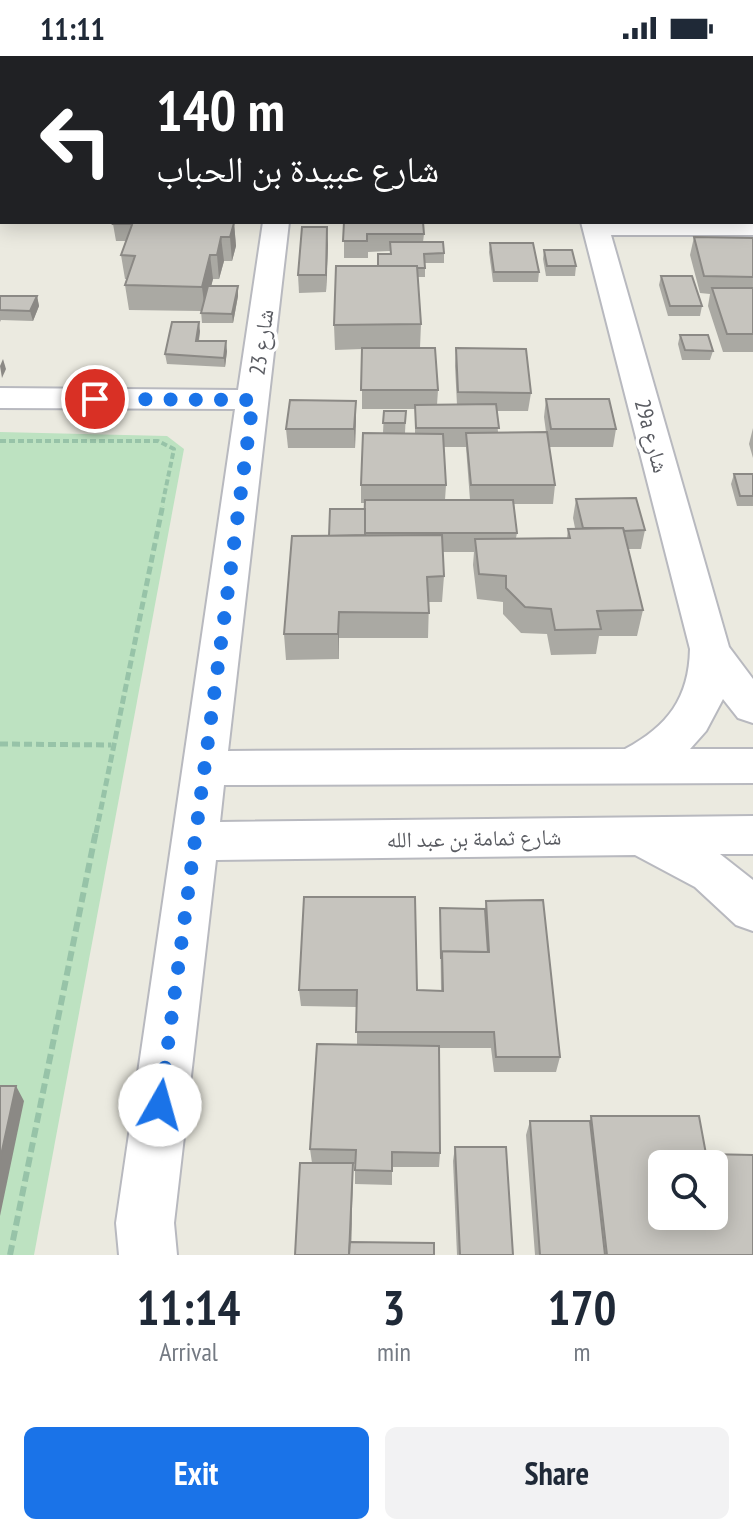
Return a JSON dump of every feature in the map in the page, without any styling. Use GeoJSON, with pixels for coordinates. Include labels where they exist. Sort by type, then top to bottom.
{"type":"FeatureCollection","features":[{"type":"Feature","properties":{"kind":"street","name":"شارع 23"},"geometry":{"type":"LineString","coordinates":[[141,1244],[276,224]]}},
{"type":"Feature","properties":{"kind":"street"},"geometry":{"type":"LineString","coordinates":[[595,224],[753,227]]}},
{"type":"Feature","properties":{"kind":"street","name":"29a شارع"},"geometry":{"type":"LineString","coordinates":[[595,224],[710,649],[725,674],[753,707]]}},
{"type":"Feature","properties":{"kind":"street"},"geometry":{"type":"LineString","coordinates":[[0,398],[253,400]]}},
{"type":"Feature","properties":{"kind":"street","name":"29a شارع"},"geometry":{"type":"LineString","coordinates":[[632,766],[659,753],[696,716],[709,683],[710,649]]}},
{"type":"Feature","properties":{"kind":"street"},"geometry":{"type":"LineString","coordinates":[[205,768],[753,766]]}},
{"type":"Feature","properties":{"kind":"street","name":"شارع ثمامة بن عبد الله"},"geometry":{"type":"LineString","coordinates":[[195,841],[753,835]]}},
{"type":"Feature","properties":{"kind":"street"},"geometry":{"type":"LineString","coordinates":[[640,836],[712,873],[753,910]]}},
{"type":"Feature","properties":{"kind":"path"},"geometry":{"type":"LineString","coordinates":[[0,441],[158,441],[174,449],[111,745],[10,1255]]}},
{"type":"Feature","properties":{"kind":"path"},"geometry":{"type":"LineString","coordinates":[[0,744],[111,745]]}},
{"type":"Feature","properties":{"kind":"green space"},"geometry":{"type":"Polygon","coordinates":[[[0,432],[167,436],[184,449],[34,1255],[0,1255],[0,432]]]}},
{"type":"Feature","properties":{"kind":"building"},"geometry":{"type":"Polygon","coordinates":[[[132,224],[234,224],[230,237],[221,237],[217,255],[210,255],[202,287],[125,285],[135,256],[121,255],[132,224]]]}},
{"type":"Feature","properties":{"kind":"building"},"geometry":{"type":"Polygon","coordinates":[[[344,224],[423,224],[424,234],[367,234],[367,241],[343,241],[344,224]]]}},
{"type":"Feature","properties":{"kind":"building"},"geometry":{"type":"Polygon","coordinates":[[[302,227],[327,227],[326,275],[298,275],[302,227]]]}},
{"type":"Feature","properties":{"kind":"building"},"geometry":{"type":"Polygon","coordinates":[[[694,237],[753,238],[753,277],[704,276],[694,237]]]}},
{"type":"Feature","properties":{"kind":"building"},"geometry":{"type":"Polygon","coordinates":[[[390,242],[443,242],[444,253],[424,254],[425,268],[378,266],[378,254],[391,254],[390,242]]]}},
{"type":"Feature","properties":{"kind":"building"},"geometry":{"type":"Polygon","coordinates":[[[490,243],[533,243],[539,272],[494,272],[490,243]]]}},
{"type":"Feature","properties":{"kind":"building"},"geometry":{"type":"Polygon","coordinates":[[[544,250],[572,250],[576,266],[547,266],[544,250]]]}},
{"type":"Feature","properties":{"kind":"building"},"geometry":{"type":"Polygon","coordinates":[[[336,266],[417,266],[421,324],[334,325],[336,266]]]}},
{"type":"Feature","properties":{"kind":"building"},"geometry":{"type":"Polygon","coordinates":[[[661,276],[692,276],[702,306],[670,306],[661,276]]]}},
{"type":"Feature","properties":{"kind":"building"},"geometry":{"type":"Polygon","coordinates":[[[208,286],[238,286],[232,314],[201,313],[208,286]]]}},
{"type":"Feature","properties":{"kind":"building"},"geometry":{"type":"Polygon","coordinates":[[[712,288],[753,288],[753,334],[727,334],[712,288]]]}},
{"type":"Feature","properties":{"kind":"building"},"geometry":{"type":"Polygon","coordinates":[[[0,296],[37,296],[30,311],[0,310],[0,296]]]}},
{"type":"Feature","properties":{"kind":"building"},"geometry":{"type":"Polygon","coordinates":[[[172,322],[199,322],[196,341],[226,341],[224,358],[165,354],[172,322]]]}},
{"type":"Feature","properties":{"kind":"building"},"geometry":{"type":"Polygon","coordinates":[[[680,335],[708,335],[713,351],[685,350],[680,335]]]}},
{"type":"Feature","properties":{"kind":"building"},"geometry":{"type":"Polygon","coordinates":[[[362,348],[435,348],[438,390],[361,390],[362,348]]]}},
{"type":"Feature","properties":{"kind":"building"},"geometry":{"type":"Polygon","coordinates":[[[456,348],[526,349],[531,393],[458,392],[456,348]]]}},
{"type":"Feature","properties":{"kind":"building"},"geometry":{"type":"Polygon","coordinates":[[[546,399],[609,399],[616,429],[551,429],[546,399]]]}},
{"type":"Feature","properties":{"kind":"building"},"geometry":{"type":"Polygon","coordinates":[[[290,400],[356,401],[354,429],[286,429],[290,400]]]}},
{"type":"Feature","properties":{"kind":"building"},"geometry":{"type":"Polygon","coordinates":[[[496,404],[499,428],[416,428],[415,405],[496,404]]]}},
{"type":"Feature","properties":{"kind":"building"},"geometry":{"type":"Polygon","coordinates":[[[384,411],[406,411],[405,423],[383,423],[384,411]]]}},
{"type":"Feature","properties":{"kind":"building"},"geometry":{"type":"Polygon","coordinates":[[[547,432],[555,485],[471,485],[466,433],[547,432]]]}},
{"type":"Feature","properties":{"kind":"building"},"geometry":{"type":"Polygon","coordinates":[[[363,433],[443,434],[446,485],[361,485],[363,433]]]}},
{"type":"Feature","properties":{"kind":"building"},"geometry":{"type":"Polygon","coordinates":[[[734,474],[753,474],[753,496],[740,496],[734,474]]]}},
{"type":"Feature","properties":{"kind":"building"},"geometry":{"type":"Polygon","coordinates":[[[636,498],[645,530],[583,528],[576,499],[636,498]]]}},
{"type":"Feature","properties":{"kind":"building"},"geometry":{"type":"Polygon","coordinates":[[[365,500],[513,500],[517,533],[364,533],[365,500]]]}},
{"type":"Feature","properties":{"kind":"building"},"geometry":{"type":"Polygon","coordinates":[[[330,509],[365,509],[365,535],[329,536],[330,509]]]}},
{"type":"Feature","properties":{"kind":"building"},"geometry":{"type":"Polygon","coordinates":[[[623,528],[643,610],[597,611],[601,629],[555,630],[551,609],[525,607],[506,588],[506,576],[479,574],[475,539],[570,538],[568,529],[623,528]]]}},
{"type":"Feature","properties":{"kind":"building"},"geometry":{"type":"Polygon","coordinates":[[[442,535],[444,576],[427,577],[429,613],[339,612],[338,634],[284,634],[292,536],[442,535]]]}},
{"type":"Feature","properties":{"kind":"building"},"geometry":{"type":"Polygon","coordinates":[[[304,897],[415,897],[417,990],[443,991],[442,951],[489,952],[486,901],[543,900],[560,1057],[496,1057],[494,1032],[356,1032],[357,990],[299,990],[304,897]]]}},
{"type":"Feature","properties":{"kind":"building"},"geometry":{"type":"Polygon","coordinates":[[[440,908],[485,909],[488,952],[442,951],[441,959],[440,908]]]}},
{"type":"Feature","properties":{"kind":"building"},"geometry":{"type":"Polygon","coordinates":[[[317,1044],[439,1046],[440,1153],[392,1152],[392,1171],[355,1170],[356,1150],[310,1149],[317,1044]]]}},
{"type":"Feature","properties":{"kind":"building"},"geometry":{"type":"Polygon","coordinates":[[[0,1086],[16,1086],[0,1160],[0,1086]]]}},
{"type":"Feature","properties":{"kind":"building"},"geometry":{"type":"Polygon","coordinates":[[[591,1116],[699,1116],[705,1150],[648,1150],[648,1230],[728,1230],[728,1154],[753,1155],[753,1255],[607,1255],[591,1116]]]}},
{"type":"Feature","properties":{"kind":"building"},"geometry":{"type":"Polygon","coordinates":[[[530,1121],[590,1121],[605,1255],[540,1255],[530,1121]]]}},
{"type":"Feature","properties":{"kind":"building"},"geometry":{"type":"Polygon","coordinates":[[[455,1147],[506,1147],[513,1255],[460,1255],[455,1147]]]}},
{"type":"Feature","properties":{"kind":"building"},"geometry":{"type":"Polygon","coordinates":[[[300,1163],[353,1163],[349,1255],[295,1255],[300,1163]]]}},
{"type":"Feature","properties":{"kind":"building"},"geometry":{"type":"Polygon","coordinates":[[[350,1242],[434,1243],[434,1255],[349,1255],[350,1242]]]}},
{"type":"Feature","properties":{"kind":"route"},"geometry":{"type":"LineString","coordinates":[[95,399],[253,400],[160,1105]]}}]}
